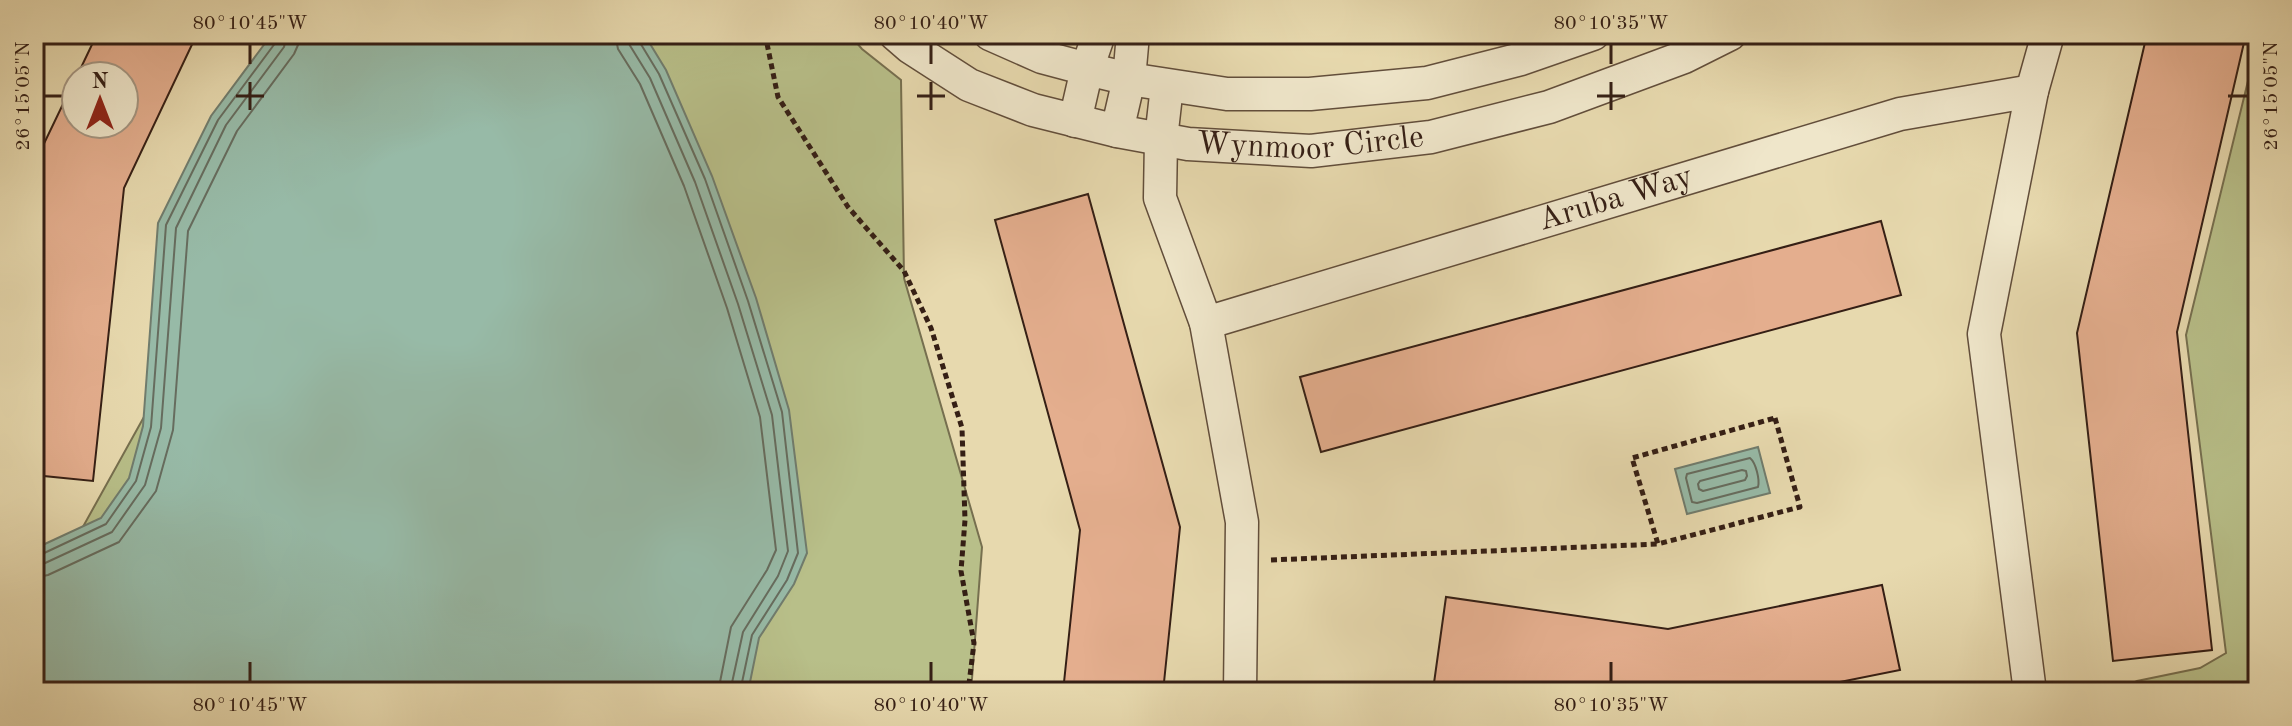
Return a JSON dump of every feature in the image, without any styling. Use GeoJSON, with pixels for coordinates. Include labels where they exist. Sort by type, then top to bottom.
{"type":"FeatureCollection","features":[{"type":"Feature","properties":{"kind":"street","name":"Wynmoor Circle"},"geometry":{"type":"LineString","coordinates":[[895,34],[969,85],[1033,110],[1117,131],[1188,144],[1311,151],[1431,137],[1549,107],[1684,57],[1730,34]]}},
{"type":"Feature","properties":{"kind":"street","name":"Wynmoor Circle"},"geometry":{"type":"LineString","coordinates":[[990,34],[1042,57],[1087,69],[1167,86],[1227,94],[1310,94],[1427,83],[1521,59],[1593,34]]}},
{"type":"Feature","properties":{"kind":"street"},"geometry":{"type":"LineString","coordinates":[[1075,121],[1099,34]]}},
{"type":"Feature","properties":{"kind":"street"},"geometry":{"type":"LineString","coordinates":[[1117,131],[1129,79],[1133,34]]}},
{"type":"Feature","properties":{"kind":"street"},"geometry":{"type":"LineString","coordinates":[[2030,692],[1984,334],[2032,91],[2048,34]]}},
{"type":"Feature","properties":{"kind":"street"},"geometry":{"type":"LineString","coordinates":[[1167,86],[1161,139],[1160,198],[1206,323],[1242,522],[1240,692]]}},
{"type":"Feature","properties":{"kind":"street","name":"Aruba Way"},"geometry":{"type":"LineString","coordinates":[[1206,323],[1900,114],[2032,91]]}},
{"type":"Feature","properties":{"kind":"path"},"geometry":{"type":"LineString","coordinates":[[765,34],[778,97],[848,207],[904,271],[931,328],[962,428],[965,520],[961,571],[974,643],[968,692]]}},
{"type":"Feature","properties":{"kind":"path"},"geometry":{"type":"LineString","coordinates":[[1242,561],[1658,544],[1800,507],[1775,418],[1632,458],[1658,544]]}},
{"type":"Feature","properties":{"kind":"green space"},"geometry":{"type":"Polygon","coordinates":[[[336,34],[849,34],[862,49],[901,80],[904,278],[982,547],[971,692],[34,692],[34,615],[190,334],[336,34]]]}},
{"type":"Feature","properties":{"kind":"green space"},"geometry":{"type":"Polygon","coordinates":[[[2258,40],[2258,692],[2113,692],[2137,681],[2200,668],[2226,653],[2186,335],[2258,40]]]}},
{"type":"Feature","properties":{"kind":"water"},"geometry":{"type":"Polygon","coordinates":[[[272,34],[644,34],[666,70],[712,176],[756,298],[789,410],[807,553],[794,584],[759,638],[748,692],[34,692],[34,549],[101,518],[129,478],[143,426],[158,223],[211,116],[272,34]]]}},
{"type":"Feature","properties":{"kind":"water"},"geometry":{"type":"Polygon","coordinates":[[[1758,447],[1770,493],[1687,514],[1675,469],[1758,447]]]}},
{"type":"Feature","properties":{"kind":"building"},"geometry":{"type":"Polygon","coordinates":[[[97,34],[197,34],[124,188],[93,481],[34,475],[34,198],[38,156],[60,110],[60,140],[140,140],[140,60],[85,60],[97,34]]]}},
{"type":"Feature","properties":{"kind":"building"},"geometry":{"type":"Polygon","coordinates":[[[2147,34],[2246,34],[2177,332],[2212,650],[2113,661],[2077,333],[2147,34]]]}},
{"type":"Feature","properties":{"kind":"building"},"geometry":{"type":"Polygon","coordinates":[[[1088,194],[1180,527],[1163,692],[1063,692],[1080,530],[995,220],[1088,194]]]}},
{"type":"Feature","properties":{"kind":"building"},"geometry":{"type":"Polygon","coordinates":[[[1881,221],[1901,295],[1321,452],[1300,377],[1881,221]]]}},
{"type":"Feature","properties":{"kind":"building"},"geometry":{"type":"Polygon","coordinates":[[[1882,585],[1900,670],[1790,692],[1495,692],[1434,683],[1446,597],[1668,629],[1882,585]]]}}]}
